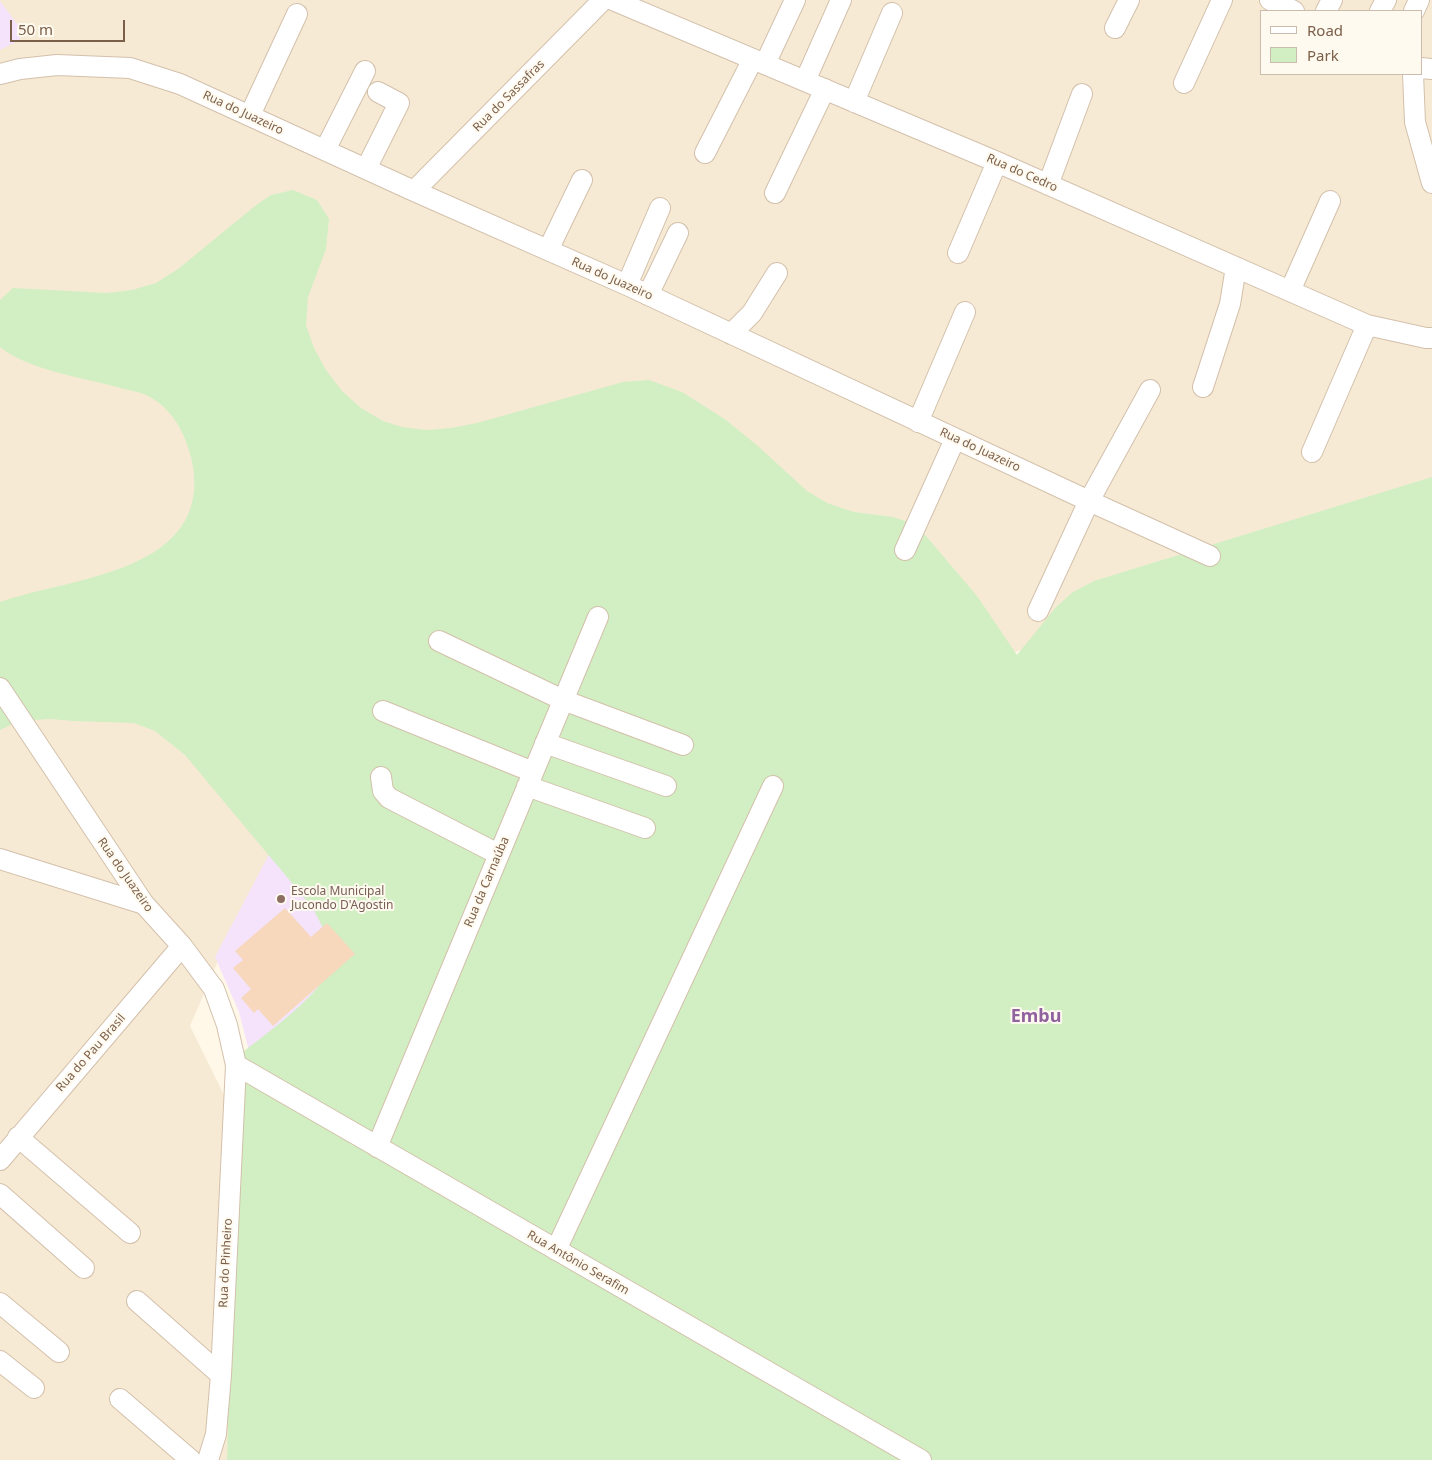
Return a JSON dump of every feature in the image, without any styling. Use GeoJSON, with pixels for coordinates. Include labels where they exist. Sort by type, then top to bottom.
{"type":"FeatureCollection","features":[{"type":"Feature","properties":{"kind":"street","name":"Rua do Sassafras"},"geometry":{"type":"LineString","coordinates":[[414,191],[604,0]]}},
{"type":"Feature","properties":{"kind":"street","name":"Rua do Cedro"},"geometry":{"type":"LineString","coordinates":[[613,0],[997,162],[1366,325],[1432,338]]}},
{"type":"Feature","properties":{"kind":"street"},"geometry":{"type":"LineString","coordinates":[[706,153],[795,0]]}},
{"type":"Feature","properties":{"kind":"street"},"geometry":{"type":"LineString","coordinates":[[805,81],[841,0]]}},
{"type":"Feature","properties":{"kind":"street"},"geometry":{"type":"LineString","coordinates":[[1115,28],[1129,0]]}},
{"type":"Feature","properties":{"kind":"street"},"geometry":{"type":"LineString","coordinates":[[1184,82],[1222,0]]}},
{"type":"Feature","properties":{"kind":"street"},"geometry":{"type":"LineString","coordinates":[[1270,0],[1292,10]]}},
{"type":"Feature","properties":{"kind":"street"},"geometry":{"type":"LineString","coordinates":[[854,102],[892,13]]}},
{"type":"Feature","properties":{"kind":"street"},"geometry":{"type":"LineString","coordinates":[[250,116],[297,14]]}},
{"type":"Feature","properties":{"kind":"street","name":"Rua do Juazeiro"},"geometry":{"type":"LineString","coordinates":[[0,74],[20,69],[57,65],[130,68],[180,84],[648,295],[1210,556]]}},
{"type":"Feature","properties":{"kind":"street"},"geometry":{"type":"LineString","coordinates":[[325,150],[365,71]]}},
{"type":"Feature","properties":{"kind":"street"},"geometry":{"type":"LineString","coordinates":[[1412,75],[1415,122],[1432,183]]}},
{"type":"Feature","properties":{"kind":"street"},"geometry":{"type":"LineString","coordinates":[[775,193],[825,89]]}},
{"type":"Feature","properties":{"kind":"street"},"geometry":{"type":"LineString","coordinates":[[366,169],[399,103],[378,92]]}},
{"type":"Feature","properties":{"kind":"street"},"geometry":{"type":"LineString","coordinates":[[1048,185],[1082,94]]}},
{"type":"Feature","properties":{"kind":"street"},"geometry":{"type":"LineString","coordinates":[[958,253],[997,162]]}},
{"type":"Feature","properties":{"kind":"street"},"geometry":{"type":"LineString","coordinates":[[548,250],[582,180]]}},
{"type":"Feature","properties":{"kind":"street"},"geometry":{"type":"LineString","coordinates":[[1290,291],[1330,202]]}},
{"type":"Feature","properties":{"kind":"street"},"geometry":{"type":"LineString","coordinates":[[626,285],[660,208]]}},
{"type":"Feature","properties":{"kind":"street"},"geometry":{"type":"LineString","coordinates":[[648,295],[678,233]]}},
{"type":"Feature","properties":{"kind":"street"},"geometry":{"type":"LineString","coordinates":[[1203,386],[1230,304],[1236,267]]}},
{"type":"Feature","properties":{"kind":"street"},"geometry":{"type":"LineString","coordinates":[[731,334],[752,313],[776,273]]}},
{"type":"Feature","properties":{"kind":"street"},"geometry":{"type":"LineString","coordinates":[[918,422],[964,312]]}},
{"type":"Feature","properties":{"kind":"street"},"geometry":{"type":"LineString","coordinates":[[1312,452],[1366,325]]}},
{"type":"Feature","properties":{"kind":"street"},"geometry":{"type":"LineString","coordinates":[[1038,611],[1089,501],[1150,390]]}},
{"type":"Feature","properties":{"kind":"street"},"geometry":{"type":"LineString","coordinates":[[905,550],[955,439]]}},
{"type":"Feature","properties":{"kind":"street","name":"Rua da Carnaúba"},"geometry":{"type":"LineString","coordinates":[[377,1147],[598,617]]}},
{"type":"Feature","properties":{"kind":"street"},"geometry":{"type":"LineString","coordinates":[[440,642],[563,700],[683,745]]}},
{"type":"Feature","properties":{"kind":"street","name":"Rua do Juazeiro"},"geometry":{"type":"LineString","coordinates":[[0,688],[144,904],[182,946],[214,989],[227,1025],[236,1066]]}},
{"type":"Feature","properties":{"kind":"street"},"geometry":{"type":"LineString","coordinates":[[383,711],[530,779],[645,828]]}},
{"type":"Feature","properties":{"kind":"street"},"geometry":{"type":"LineString","coordinates":[[545,743],[666,786]]}},
{"type":"Feature","properties":{"kind":"street"},"geometry":{"type":"LineString","coordinates":[[381,777],[383,791],[389,798],[498,854]]}},
{"type":"Feature","properties":{"kind":"street"},"geometry":{"type":"LineString","coordinates":[[556,1250],[773,786]]}},
{"type":"Feature","properties":{"kind":"street"},"geometry":{"type":"LineString","coordinates":[[0,859],[144,904]]}},
{"type":"Feature","properties":{"kind":"street","name":"Rua do Pau Brasil"},"geometry":{"type":"LineString","coordinates":[[0,1160],[182,946]]}},
{"type":"Feature","properties":{"kind":"street","name":"Rua Antônio Serafim"},"geometry":{"type":"LineString","coordinates":[[236,1066],[920,1460]]}},
{"type":"Feature","properties":{"kind":"street","name":"Rua do Pinheiro"},"geometry":{"type":"LineString","coordinates":[[208,1460],[216,1434],[221,1375],[236,1066]]}},
{"type":"Feature","properties":{"kind":"street"},"geometry":{"type":"LineString","coordinates":[[18,1137],[130,1233]]}},
{"type":"Feature","properties":{"kind":"street"},"geometry":{"type":"LineString","coordinates":[[0,1194],[84,1268]]}},
{"type":"Feature","properties":{"kind":"street"},"geometry":{"type":"LineString","coordinates":[[136,1301],[221,1375]]}},
{"type":"Feature","properties":{"kind":"street"},"geometry":{"type":"LineString","coordinates":[[0,1304],[59,1352]]}},
{"type":"Feature","properties":{"kind":"street"},"geometry":{"type":"LineString","coordinates":[[0,1360],[34,1388]]}},
{"type":"Feature","properties":{"kind":"street"},"geometry":{"type":"LineString","coordinates":[[120,1399],[191,1460]]}},
{"type":"Feature","properties":{"kind":"shaded area"},"geometry":{"type":"Polygon","coordinates":[[[0,0],[1432,0],[1432,518],[1261,595],[953,666],[218,961],[190,1026],[225,1097],[266,1460],[0,1460],[0,0]]]}},
{"type":"Feature","properties":{"kind":"shaded area"},"geometry":{"type":"Polygon","coordinates":[[[0,1],[18,25],[20,40],[0,50],[0,1]]]}},
{"type":"Feature","properties":{"kind":"shaded area","name":"Escola Municipal Jucondo D'Agostin"},"geometry":{"type":"Polygon","coordinates":[[[275,843],[355,954],[250,1055],[239,1012],[215,957],[275,843]]]}},
{"type":"Feature","properties":{"kind":"green space"},"geometry":{"type":"Polygon","coordinates":[[[293,190],[317,200],[329,219],[326,249],[308,297],[306,325],[314,348],[326,370],[342,391],[361,408],[383,421],[402,427],[427,430],[477,423],[623,382],[649,380],[682,392],[726,420],[807,491],[827,503],[854,512],[893,517],[905,521],[926,536],[977,596],[1017,655],[1056,607],[1073,592],[1094,581],[1432,477],[1432,1460],[227,1460],[238,1056],[277,1026],[319,986],[328,973],[331,954],[322,926],[312,907],[185,755],[155,731],[134,723],[50,719],[19,721],[0,730],[0,602],[98,576],[131,564],[160,548],[181,527],[193,498],[192,461],[182,431],[170,414],[155,400],[143,394],[39,367],[11,355],[0,347],[0,300],[13,288],[107,293],[132,290],[156,283],[178,269],[271,195],[293,190]]]}},
{"type":"Feature","properties":{"kind":"building"},"geometry":{"type":"Polygon","coordinates":[[[285,908],[311,937],[327,923],[355,954],[273,1026],[258,1009],[254,1013],[241,998],[251,989],[233,968],[243,960],[235,951],[285,908]]]}},
{"type":"Feature","properties":{"kind":"place","name":"Escola Municipal Jucondo D'Agostin"},"geometry":{"type":"Point","coordinates":[281,899]}},
{"type":"Feature","properties":{"kind":"district","name":"Embu"},"geometry":{"type":"Point","coordinates":[1036,1017]}}]}
